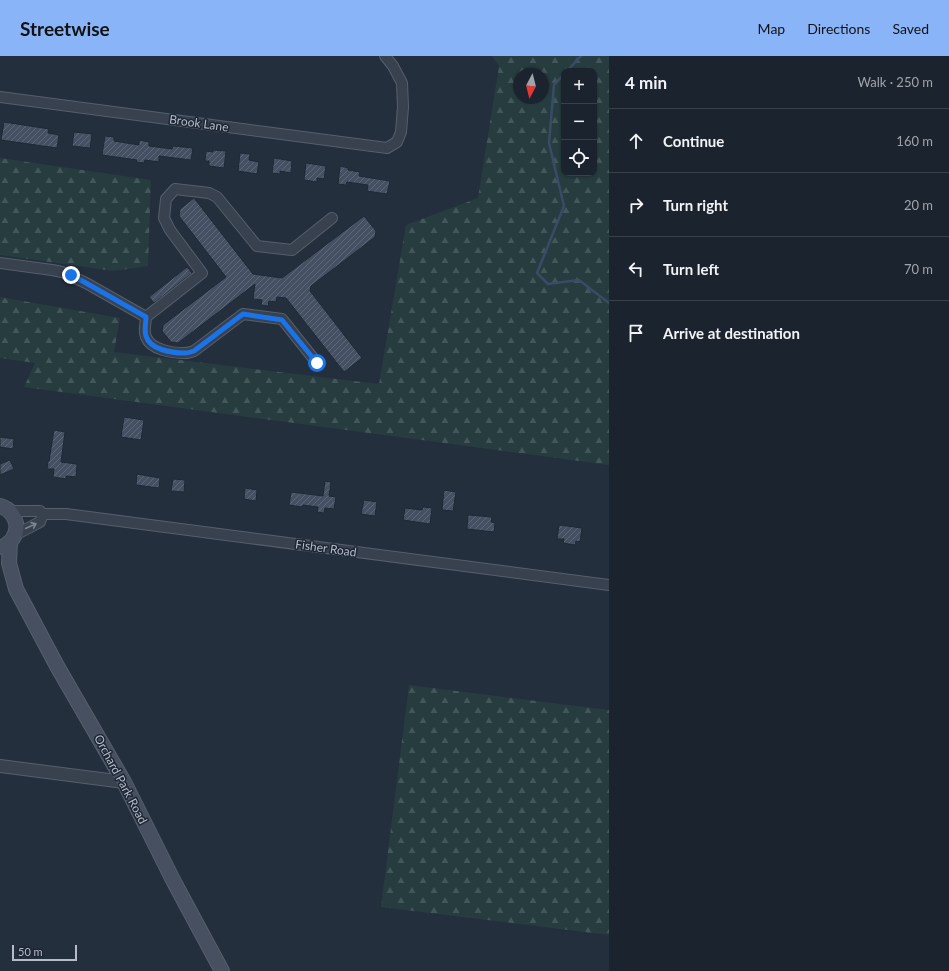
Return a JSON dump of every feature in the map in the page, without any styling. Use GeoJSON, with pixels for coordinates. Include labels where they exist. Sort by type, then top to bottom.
{"type":"FeatureCollection","features":[{"type":"Feature","properties":{"kind":"main road","name":"Orchard Park Road"},"geometry":{"type":"LineString","coordinates":[[3,508],[14,517],[16,523],[16,530],[8,541],[9,563],[16,589]]}},
{"type":"Feature","properties":{"kind":"main road","name":"Orchard Park Road"},"geometry":{"type":"LineString","coordinates":[[0,569],[16,589],[57,666],[124,782],[174,882],[222,971]]}},
{"type":"Feature","properties":{"kind":"street","name":"Brook Lane"},"geometry":{"type":"LineString","coordinates":[[0,96],[387,148],[397,142],[401,132],[402,83],[393,66],[385,56]]}},
{"type":"Feature","properties":{"kind":"street"},"geometry":{"type":"LineString","coordinates":[[317,363],[282,320],[243,314],[194,351],[186,353],[164,351],[152,346],[145,335],[146,317],[202,273],[170,230],[164,218],[166,199],[175,189],[209,193],[217,197],[256,246],[292,250],[332,218]]}},
{"type":"Feature","properties":{"kind":"street"},"geometry":{"type":"LineString","coordinates":[[0,263],[62,272],[86,283],[146,317]]}},
{"type":"Feature","properties":{"kind":"street","name":"Fisher Road"},"geometry":{"type":"LineString","coordinates":[[3,508],[15,511],[40,511],[43,514],[66,514],[609,585]]}},
{"type":"Feature","properties":{"kind":"street"},"geometry":{"type":"LineString","coordinates":[[8,541],[40,522],[43,514]]}},
{"type":"Feature","properties":{"kind":"street"},"geometry":{"type":"LineString","coordinates":[[0,766],[124,782]]}},
{"type":"Feature","properties":{"kind":"green space"},"geometry":{"type":"Polygon","coordinates":[[[492,56],[609,56],[609,465],[24,387],[35,363],[0,358],[0,297],[120,318],[114,352],[379,384],[406,225],[478,198],[499,66],[492,56]]]}},
{"type":"Feature","properties":{"kind":"green space"},"geometry":{"type":"Polygon","coordinates":[[[0,158],[151,180],[148,266],[114,271],[0,255],[0,158]]]}},
{"type":"Feature","properties":{"kind":"green space"},"geometry":{"type":"Polygon","coordinates":[[[409,685],[609,710],[609,935],[381,907],[409,685]]]}},
{"type":"Feature","properties":{"kind":"building"},"geometry":{"type":"Polygon","coordinates":[[[4,122],[49,129],[48,133],[59,135],[57,148],[1,140],[4,122]]]}},
{"type":"Feature","properties":{"kind":"building"},"geometry":{"type":"Polygon","coordinates":[[[74,132],[92,134],[90,148],[72,146],[74,132]]]}},
{"type":"Feature","properties":{"kind":"building"},"geometry":{"type":"Polygon","coordinates":[[[105,136],[114,137],[114,141],[139,145],[139,140],[149,142],[149,146],[172,149],[173,146],[193,148],[191,160],[159,156],[159,162],[145,160],[144,163],[136,162],[137,160],[102,155],[105,136]]]}},
{"type":"Feature","properties":{"kind":"building"},"geometry":{"type":"Polygon","coordinates":[[[213,150],[226,151],[224,168],[209,166],[209,161],[205,161],[206,151],[213,152],[213,150]]]}},
{"type":"Feature","properties":{"kind":"building"},"geometry":{"type":"Polygon","coordinates":[[[240,153],[250,154],[249,160],[259,162],[257,174],[238,171],[240,153]]]}},
{"type":"Feature","properties":{"kind":"building"},"geometry":{"type":"Polygon","coordinates":[[[274,158],[292,161],[291,173],[280,171],[280,174],[272,173],[274,158]]]}},
{"type":"Feature","properties":{"kind":"building"},"geometry":{"type":"Polygon","coordinates":[[[306,163],[326,166],[324,179],[317,178],[317,182],[304,180],[306,163]]]}},
{"type":"Feature","properties":{"kind":"building"},"geometry":{"type":"Polygon","coordinates":[[[340,166],[348,168],[348,170],[360,172],[359,176],[390,181],[387,194],[367,191],[368,185],[347,182],[346,185],[338,184],[340,166]]]}},
{"type":"Feature","properties":{"kind":"building"},"geometry":{"type":"Polygon","coordinates":[[[194,198],[253,274],[282,278],[364,216],[376,231],[375,237],[311,286],[310,291],[362,358],[344,372],[286,298],[277,297],[276,302],[269,301],[268,306],[261,305],[262,300],[253,299],[255,284],[178,343],[171,342],[162,331],[163,325],[226,277],[179,216],[180,209],[194,198]]]}},
{"type":"Feature","properties":{"kind":"building"},"geometry":{"type":"Polygon","coordinates":[[[187,267],[192,273],[154,303],[149,297],[187,267]]]}},
{"type":"Feature","properties":{"kind":"building"},"geometry":{"type":"Polygon","coordinates":[[[124,417],[144,420],[141,440],[121,437],[124,417]]]}},
{"type":"Feature","properties":{"kind":"building"},"geometry":{"type":"Polygon","coordinates":[[[54,430],[65,432],[61,462],[77,464],[76,477],[66,476],[66,479],[53,477],[54,469],[47,469],[54,430]]]}},
{"type":"Feature","properties":{"kind":"building"},"geometry":{"type":"Polygon","coordinates":[[[0,437],[14,439],[13,449],[0,447],[0,437]]]}},
{"type":"Feature","properties":{"kind":"building"},"geometry":{"type":"Polygon","coordinates":[[[10,460],[14,469],[0,475],[0,464],[10,460]]]}},
{"type":"Feature","properties":{"kind":"building"},"geometry":{"type":"Polygon","coordinates":[[[137,474],[160,478],[159,488],[136,485],[137,474]]]}},
{"type":"Feature","properties":{"kind":"building"},"geometry":{"type":"Polygon","coordinates":[[[173,479],[185,480],[184,492],[171,491],[173,479]]]}},
{"type":"Feature","properties":{"kind":"building"},"geometry":{"type":"Polygon","coordinates":[[[325,481],[331,482],[329,496],[336,497],[334,509],[325,508],[324,513],[317,512],[318,507],[289,505],[291,492],[323,496],[325,481]]]}},
{"type":"Feature","properties":{"kind":"building"},"geometry":{"type":"Polygon","coordinates":[[[245,488],[257,490],[256,501],[244,499],[245,488]]]}},
{"type":"Feature","properties":{"kind":"building"},"geometry":{"type":"Polygon","coordinates":[[[444,490],[456,492],[453,511],[442,510],[444,490]]]}},
{"type":"Feature","properties":{"kind":"building"},"geometry":{"type":"Polygon","coordinates":[[[364,500],[377,502],[375,516],[361,514],[364,500]]]}},
{"type":"Feature","properties":{"kind":"building"},"geometry":{"type":"Polygon","coordinates":[[[423,507],[432,508],[430,524],[403,520],[405,508],[422,510],[423,507]]]}},
{"type":"Feature","properties":{"kind":"building"},"geometry":{"type":"Polygon","coordinates":[[[468,515],[492,517],[491,522],[495,523],[494,532],[467,529],[468,515]]]}},
{"type":"Feature","properties":{"kind":"building"},"geometry":{"type":"Polygon","coordinates":[[[559,525],[582,528],[580,542],[576,541],[575,545],[563,543],[564,539],[557,539],[559,525]]]}},
{"type":"Feature","properties":{"kind":"waterway"},"geometry":{"type":"LineString","coordinates":[[570,68],[581,56]]}},
{"type":"Feature","properties":{"kind":"waterway"},"geometry":{"type":"LineString","coordinates":[[561,77],[554,85],[549,143],[564,206],[537,273],[548,284],[579,280],[609,303]]}},
{"type":"Feature","properties":{"kind":"route"},"geometry":{"type":"LineString","coordinates":[[71,275],[146,317],[145,335],[148,341],[152,346],[164,351],[186,353],[194,351],[243,314],[282,320],[317,363]]}}]}
